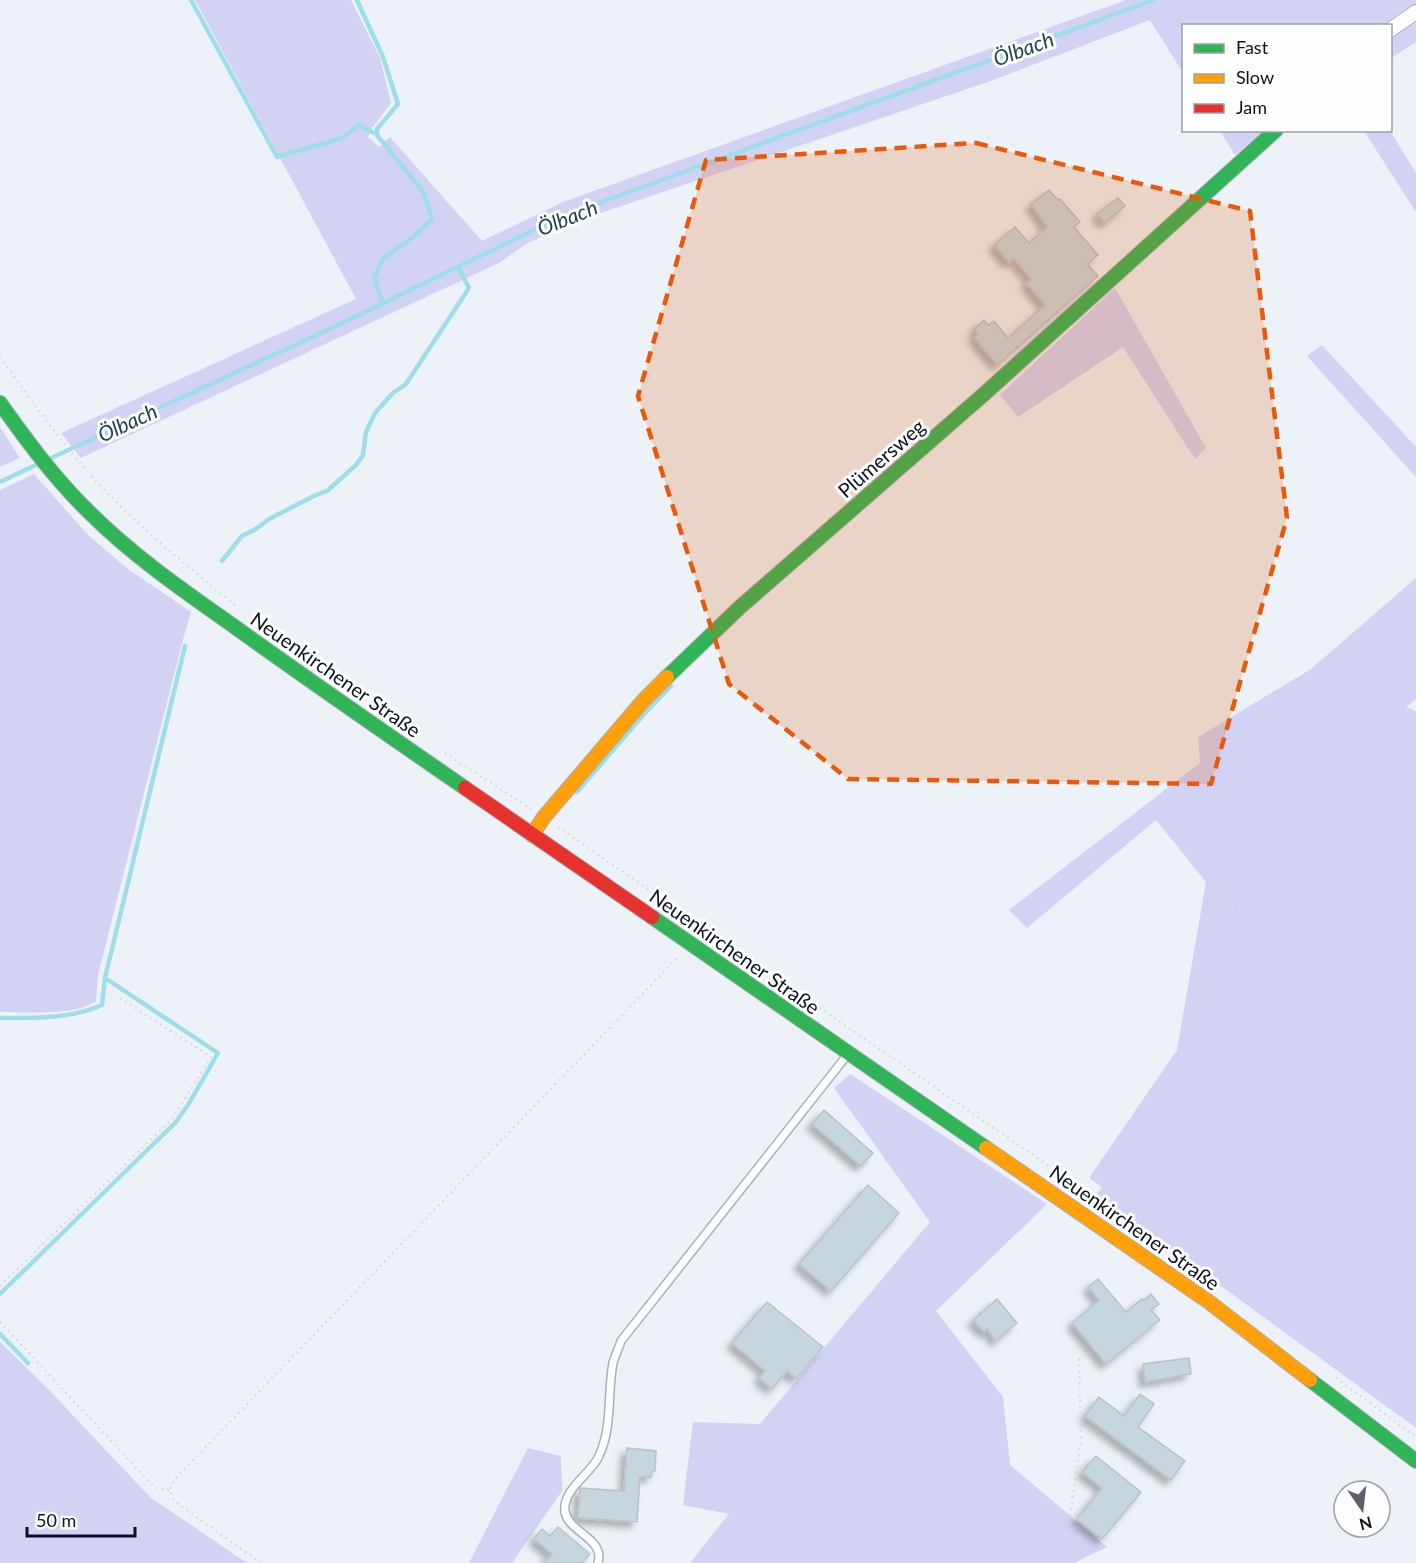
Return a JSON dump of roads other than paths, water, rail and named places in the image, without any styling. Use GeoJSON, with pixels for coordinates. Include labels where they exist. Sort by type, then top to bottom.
{"type":"FeatureCollection","features":[{"type":"Feature","properties":{"kind":"main road","name":"Plümersweg"},"geometry":{"type":"LineString","coordinates":[[532,835],[544,817],[643,701],[739,608],[983,395],[1274,132]]}},
{"type":"Feature","properties":{"kind":"main road","name":"Neuenkirchener Straße"},"geometry":{"type":"LineString","coordinates":[[0,403],[59,480],[101,524],[137,555],[276,657],[1209,1302],[1416,1461]]}},
{"type":"Feature","properties":{"kind":"street"},"geometry":{"type":"LineString","coordinates":[[1392,29],[1416,12]]}},
{"type":"Feature","properties":{"kind":"lane"},"geometry":{"type":"LineString","coordinates":[[598,1563],[600,1557],[595,1545],[570,1522],[565,1511],[567,1496],[598,1458],[609,1421],[613,1362],[621,1341],[848,1054]]}},
{"type":"Feature","properties":{"kind":"waterway"},"geometry":{"type":"LineString","coordinates":[[191,0],[277,157],[342,138],[359,125],[374,133]]}},
{"type":"Feature","properties":{"kind":"waterway"},"geometry":{"type":"LineString","coordinates":[[357,0],[383,57],[398,104],[377,129],[377,135],[424,193],[432,219],[413,237],[383,259],[374,278],[383,304]]}},
{"type":"Feature","properties":{"kind":"waterway","name":"Ölbach"},"geometry":{"type":"LineString","coordinates":[[49,459],[351,319],[558,218],[1154,0]]}},
{"type":"Feature","properties":{"kind":"waterway"},"geometry":{"type":"LineString","coordinates":[[222,561],[242,536],[269,519],[327,491],[356,465],[363,455],[366,432],[375,413],[393,393],[406,384],[469,288],[458,267]]}},
{"type":"Feature","properties":{"kind":"waterway","name":"Ölbach"},"geometry":{"type":"LineString","coordinates":[[0,482],[38,464]]}},
{"type":"Feature","properties":{"kind":"waterway"},"geometry":{"type":"LineString","coordinates":[[0,1018],[65,1015],[102,1005],[105,978],[185,646]]}},
{"type":"Feature","properties":{"kind":"waterway"},"geometry":{"type":"LineString","coordinates":[[577,792],[671,686]]}},
{"type":"Feature","properties":{"kind":"waterway"},"geometry":{"type":"LineString","coordinates":[[0,1294],[175,1123],[218,1053],[105,978]]}},
{"type":"Feature","properties":{"kind":"waterway"},"geometry":{"type":"LineString","coordinates":[[0,1334],[28,1363]]}}]}
